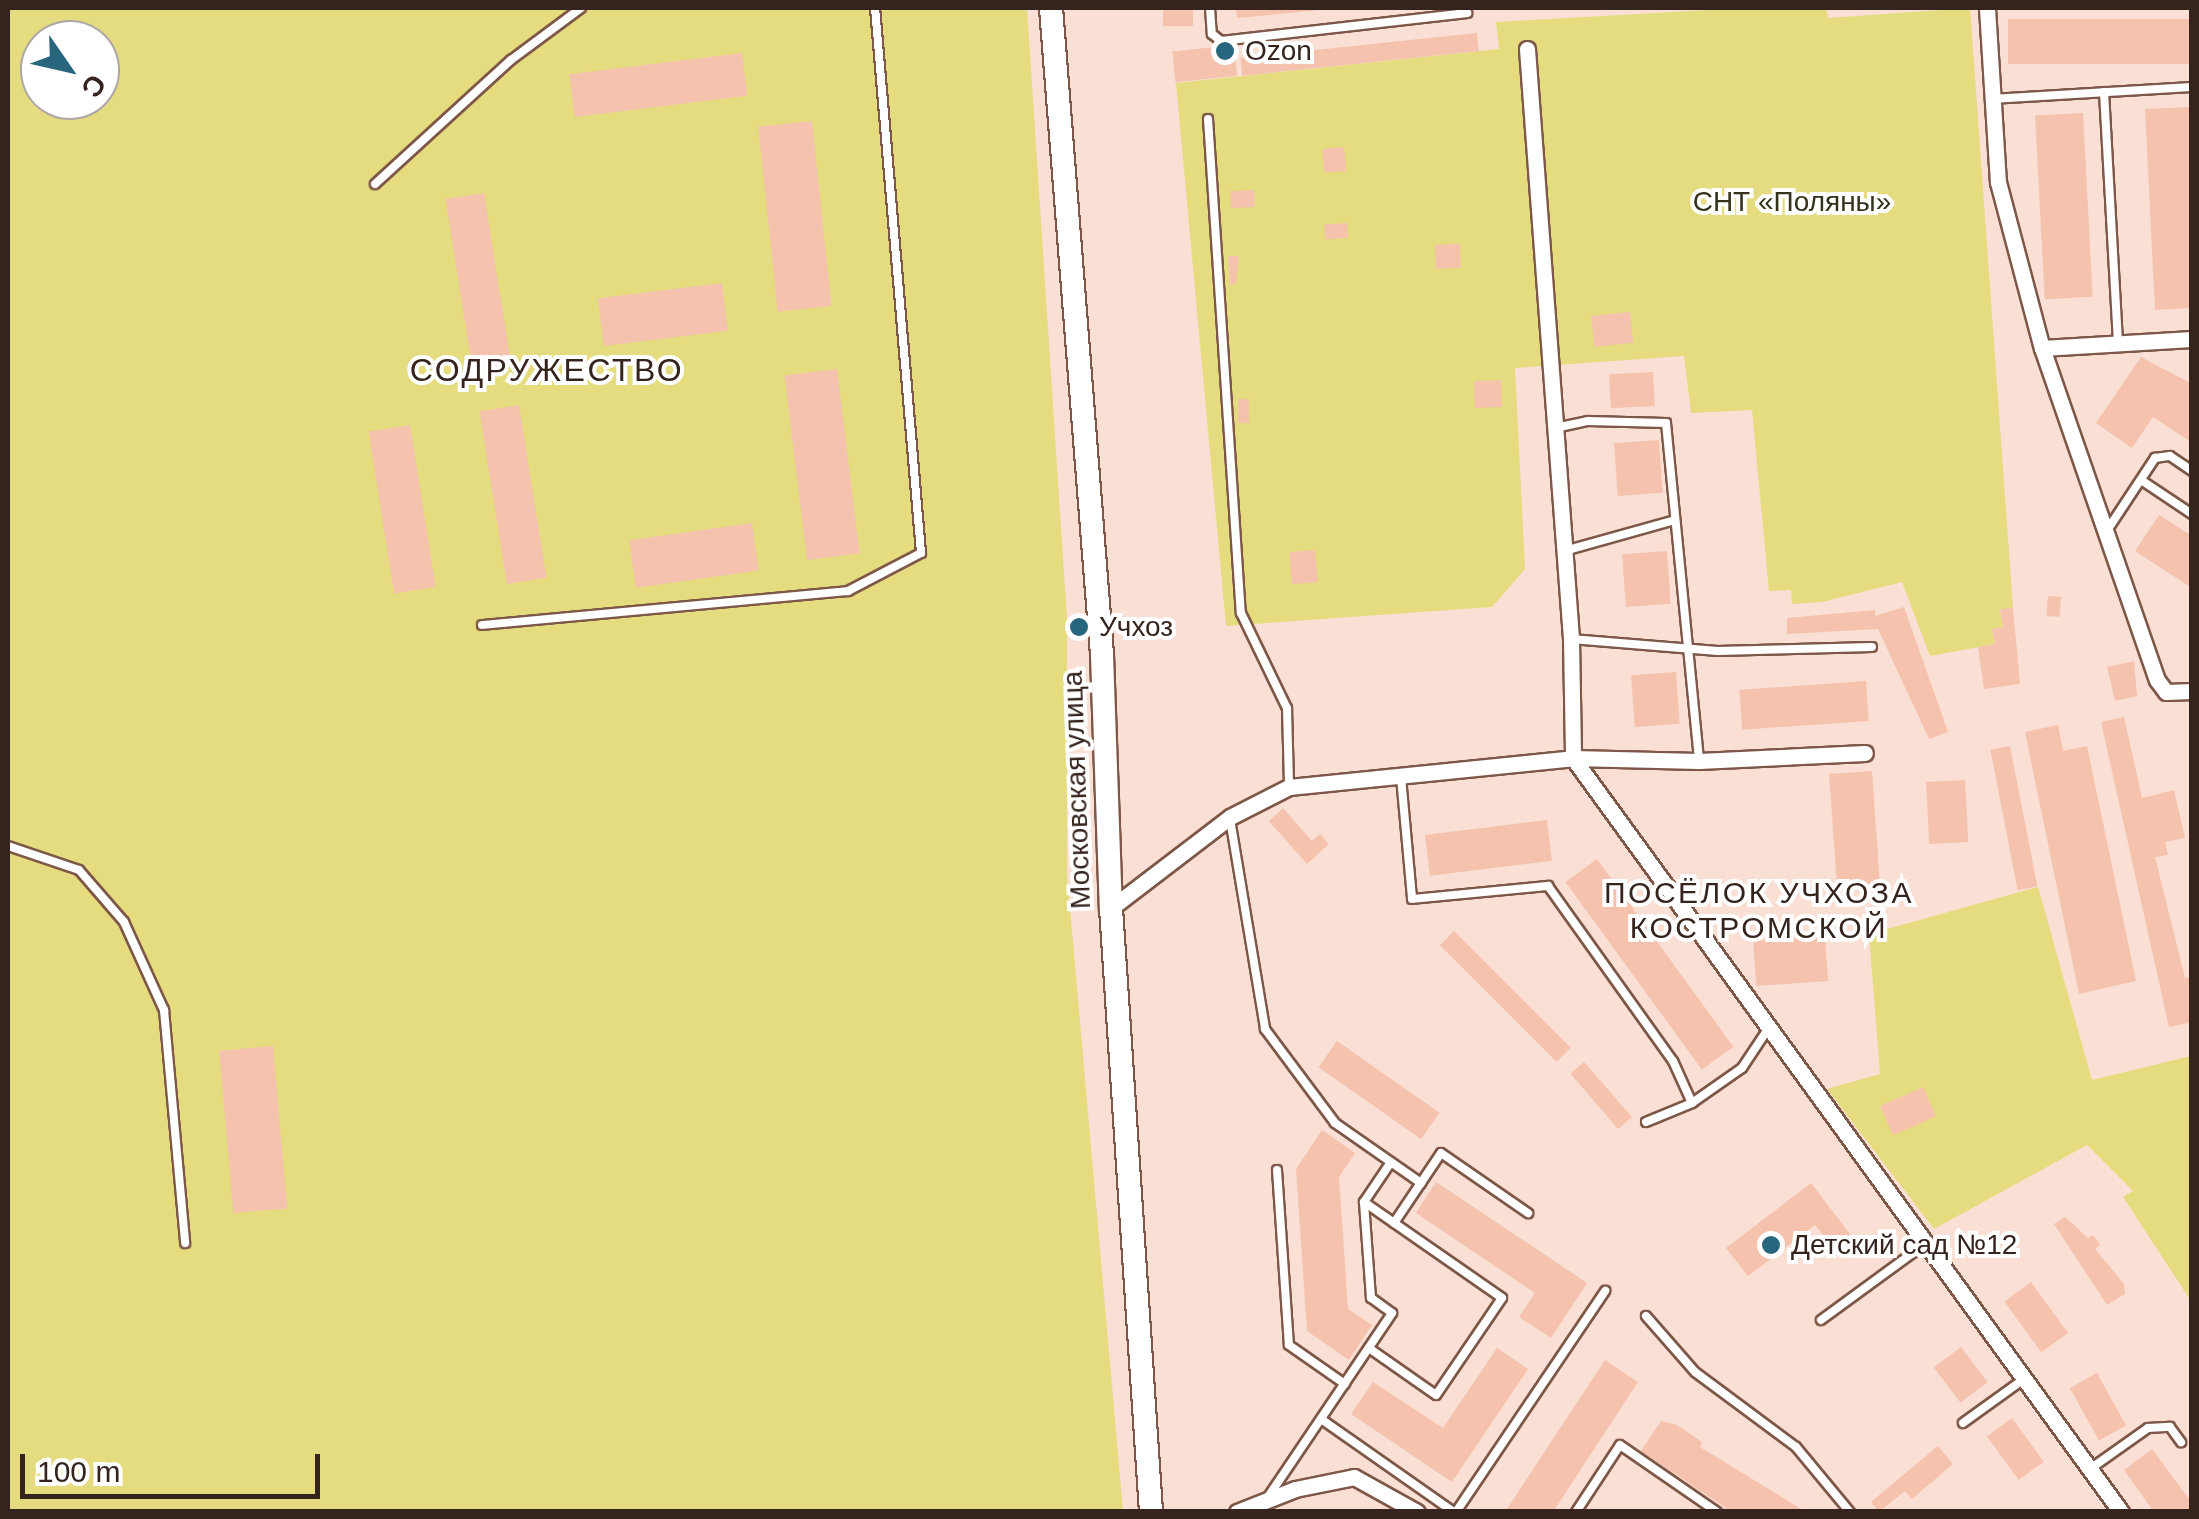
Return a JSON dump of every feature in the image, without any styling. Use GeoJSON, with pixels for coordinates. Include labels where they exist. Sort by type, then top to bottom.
{"type":"FeatureCollection","features":[{"type":"Feature","properties":{"kind":"main road","name":"Московская улица"},"geometry":{"type":"LineString","coordinates":[[1051,8],[1102,656],[1111,908],[1151,1512]]}},
{"type":"Feature","properties":{"kind":"street"},"geometry":{"type":"LineString","coordinates":[[1987,8],[1998,182],[2042,348],[2157,680],[2166,692],[2192,691]]}},
{"type":"Feature","properties":{"kind":"street"},"geometry":{"type":"LineString","coordinates":[[1526,50],[1571,638],[1574,758],[2121,1512]]}},
{"type":"Feature","properties":{"kind":"street"},"geometry":{"type":"LineString","coordinates":[[2042,348],[2192,339]]}},
{"type":"Feature","properties":{"kind":"street"},"geometry":{"type":"LineString","coordinates":[[1111,908],[1230,817],[1289,786],[1574,758],[1699,761],[1865,752]]}},
{"type":"Feature","properties":{"kind":"street"},"geometry":{"type":"LineString","coordinates":[[1236,1512],[1268,1497],[1354,1477],[1417,1512]]}},
{"type":"Feature","properties":{"kind":"lane"},"geometry":{"type":"LineString","coordinates":[[375,184],[511,60],[581,8]]}},
{"type":"Feature","properties":{"kind":"lane"},"geometry":{"type":"LineString","coordinates":[[482,625],[848,592],[921,553],[874,8]]}},
{"type":"Feature","properties":{"kind":"lane"},"geometry":{"type":"LineString","coordinates":[[1210,8],[1212,34],[1221,41],[1467,13]]}},
{"type":"Feature","properties":{"kind":"lane"},"geometry":{"type":"LineString","coordinates":[[1991,99],[2192,87]]}},
{"type":"Feature","properties":{"kind":"lane"},"geometry":{"type":"LineString","coordinates":[[2104,92],[2118,344]]}},
{"type":"Feature","properties":{"kind":"lane"},"geometry":{"type":"LineString","coordinates":[[1208,119],[1241,613],[1287,708],[1289,786]]}},
{"type":"Feature","properties":{"kind":"lane"},"geometry":{"type":"LineString","coordinates":[[1555,428],[1588,420],[1666,423],[1699,761]]}},
{"type":"Feature","properties":{"kind":"lane"},"geometry":{"type":"LineString","coordinates":[[2106,532],[2140,480],[2162,455],[2192,471]]}},
{"type":"Feature","properties":{"kind":"lane"},"geometry":{"type":"LineString","coordinates":[[2140,480],[2192,514]]}},
{"type":"Feature","properties":{"kind":"lane"},"geometry":{"type":"LineString","coordinates":[[1564,551],[1676,520]]}},
{"type":"Feature","properties":{"kind":"lane"},"geometry":{"type":"LineString","coordinates":[[1571,638],[1688,648],[1872,647]]}},
{"type":"Feature","properties":{"kind":"lane"},"geometry":{"type":"LineString","coordinates":[[1400,774],[1412,899],[1548,886],[1672,1061],[1692,1103]]}},
{"type":"Feature","properties":{"kind":"lane"},"geometry":{"type":"LineString","coordinates":[[1230,817],[1265,1030],[1334,1123],[1421,1183]]}},
{"type":"Feature","properties":{"kind":"lane"},"geometry":{"type":"LineString","coordinates":[[8,846],[79,870],[124,922],[164,1010],[185,1243]]}},
{"type":"Feature","properties":{"kind":"lane"},"geometry":{"type":"LineString","coordinates":[[1646,1122],[1692,1103],[1742,1068],[1768,1029]]}},
{"type":"Feature","properties":{"kind":"lane"},"geometry":{"type":"LineString","coordinates":[[1394,1223],[1441,1153],[1528,1214]]}},
{"type":"Feature","properties":{"kind":"lane"},"geometry":{"type":"LineString","coordinates":[[1268,1497],[1392,1313],[1371,1298],[1364,1202],[1391,1162]]}},
{"type":"Feature","properties":{"kind":"lane"},"geometry":{"type":"LineString","coordinates":[[1277,1170],[1290,1346],[1344,1384]]}},
{"type":"Feature","properties":{"kind":"lane"},"geometry":{"type":"LineString","coordinates":[[1364,1202],[1502,1298],[1436,1395],[1369,1348]]}},
{"type":"Feature","properties":{"kind":"lane"},"geometry":{"type":"LineString","coordinates":[[1820,1320],[1926,1244]]}},
{"type":"Feature","properties":{"kind":"lane"},"geometry":{"type":"LineString","coordinates":[[1321,1419],[1455,1512],[1605,1291]]}},
{"type":"Feature","properties":{"kind":"lane"},"geometry":{"type":"LineString","coordinates":[[1646,1316],[1695,1372],[1796,1447],[1850,1512]]}},
{"type":"Feature","properties":{"kind":"lane"},"geometry":{"type":"LineString","coordinates":[[1963,1423],[2024,1379]]}},
{"type":"Feature","properties":{"kind":"lane"},"geometry":{"type":"LineString","coordinates":[[2090,1469],[2148,1428],[2170,1427],[2181,1442]]}},
{"type":"Feature","properties":{"kind":"lane"},"geometry":{"type":"LineString","coordinates":[[1576,1512],[1620,1444],[1716,1512]]}},
{"type":"Feature","properties":{"kind":"green space"},"geometry":{"type":"Polygon","coordinates":[[[8,8],[1027,8],[1067,619],[1067,874],[1123,1511],[8,1512],[8,8]]]}},
{"type":"Feature","properties":{"kind":"green space","name":"СНТ «Поляны»"},"geometry":{"type":"Polygon","coordinates":[[[1744,8],[1826,8],[1828,18],[1970,8],[2013,608],[2000,610],[2003,627],[1992,629],[1995,644],[1930,656],[1902,582],[1822,602],[1792,604],[1791,590],[1769,591],[1752,410],[1691,413],[1684,356],[1515,368],[1525,569],[1492,607],[1226,626],[1176,83],[1499,49],[1496,22],[1744,8]]]}},
{"type":"Feature","properties":{"kind":"green space"},"geometry":{"type":"Polygon","coordinates":[[[2038,887],[2092,1080],[2191,1056],[2191,1301],[2123,1197],[2133,1191],[2087,1145],[1934,1229],[1827,1089],[1880,1074],[1869,934],[2038,887]]]}},
{"type":"Feature","properties":{"kind":"building"},"geometry":{"type":"Polygon","coordinates":[[[1163,8],[1193,8],[1193,26],[1163,26],[1163,8]]]}},
{"type":"Feature","properties":{"kind":"building"},"geometry":{"type":"Polygon","coordinates":[[[1236,8],[1320,8],[1320,10],[1237,18],[1236,8]]]}},
{"type":"Feature","properties":{"kind":"building"},"geometry":{"type":"Polygon","coordinates":[[[2008,19],[2192,19],[2192,64],[2008,64],[2008,19]]]}},
{"type":"Feature","properties":{"kind":"building"},"geometry":{"type":"Polygon","coordinates":[[[1477,33],[1479,51],[1242,76],[1240,58],[1477,33]]]}},
{"type":"Feature","properties":{"kind":"building"},"geometry":{"type":"Polygon","coordinates":[[[1234,45],[1237,76],[1176,82],[1172,51],[1234,45]]]}},
{"type":"Feature","properties":{"kind":"building"},"geometry":{"type":"Polygon","coordinates":[[[742,53],[747,96],[575,117],[569,74],[742,53]]]}},
{"type":"Feature","properties":{"kind":"building"},"geometry":{"type":"Polygon","coordinates":[[[2192,107],[2192,308],[2155,310],[2145,109],[2192,107]]]}},
{"type":"Feature","properties":{"kind":"building"},"geometry":{"type":"Polygon","coordinates":[[[2083,113],[2093,297],[2045,299],[2035,116],[2083,113]]]}},
{"type":"Feature","properties":{"kind":"building"},"geometry":{"type":"Polygon","coordinates":[[[812,121],[831,306],[778,312],[758,127],[812,121]]]}},
{"type":"Feature","properties":{"kind":"building"},"geometry":{"type":"Polygon","coordinates":[[[1344,147],[1346,171],[1324,173],[1322,149],[1344,147]]]}},
{"type":"Feature","properties":{"kind":"building"},"geometry":{"type":"Polygon","coordinates":[[[1254,190],[1255,207],[1231,208],[1230,191],[1254,190]]]}},
{"type":"Feature","properties":{"kind":"building"},"geometry":{"type":"Polygon","coordinates":[[[484,193],[511,365],[473,371],[445,199],[484,193]]]}},
{"type":"Feature","properties":{"kind":"building"},"geometry":{"type":"Polygon","coordinates":[[[1347,223],[1348,238],[1325,240],[1324,225],[1347,223]]]}},
{"type":"Feature","properties":{"kind":"building"},"geometry":{"type":"Polygon","coordinates":[[[1460,244],[1461,268],[1436,269],[1435,245],[1460,244]]]}},
{"type":"Feature","properties":{"kind":"building"},"geometry":{"type":"Polygon","coordinates":[[[1228,256],[1239,256],[1236,284],[1230,285],[1228,256]]]}},
{"type":"Feature","properties":{"kind":"building"},"geometry":{"type":"Polygon","coordinates":[[[722,283],[728,331],[604,346],[598,298],[722,283]]]}},
{"type":"Feature","properties":{"kind":"building"},"geometry":{"type":"Polygon","coordinates":[[[1630,312],[1633,343],[1594,347],[1591,316],[1630,312]]]}},
{"type":"Feature","properties":{"kind":"building"},"geometry":{"type":"Polygon","coordinates":[[[2141,357],[2192,384],[2192,443],[2153,417],[2132,448],[2096,423],[2141,357]]]}},
{"type":"Feature","properties":{"kind":"building"},"geometry":{"type":"Polygon","coordinates":[[[837,369],[860,554],[807,560],[784,375],[837,369]]]}},
{"type":"Feature","properties":{"kind":"building"},"geometry":{"type":"Polygon","coordinates":[[[1653,372],[1655,406],[1611,408],[1609,374],[1653,372]]]}},
{"type":"Feature","properties":{"kind":"building"},"geometry":{"type":"Polygon","coordinates":[[[1501,380],[1502,407],[1475,408],[1474,381],[1501,380]]]}},
{"type":"Feature","properties":{"kind":"building"},"geometry":{"type":"Polygon","coordinates":[[[1238,399],[1249,399],[1249,423],[1238,423],[1238,399]]]}},
{"type":"Feature","properties":{"kind":"building"},"geometry":{"type":"Polygon","coordinates":[[[519,405],[546,578],[507,584],[479,411],[519,405]]]}},
{"type":"Feature","properties":{"kind":"building"},"geometry":{"type":"Polygon","coordinates":[[[410,425],[436,587],[394,594],[369,432],[410,425]]]}},
{"type":"Feature","properties":{"kind":"building"},"geometry":{"type":"Polygon","coordinates":[[[1659,440],[1663,493],[1618,496],[1614,443],[1659,440]]]}},
{"type":"Feature","properties":{"kind":"building"},"geometry":{"type":"Polygon","coordinates":[[[2159,515],[2192,536],[2192,588],[2135,551],[2159,515]]]}},
{"type":"Feature","properties":{"kind":"building"},"geometry":{"type":"Polygon","coordinates":[[[752,523],[759,571],[636,588],[629,540],[752,523]]]}},
{"type":"Feature","properties":{"kind":"building"},"geometry":{"type":"Polygon","coordinates":[[[1315,550],[1318,582],[1292,584],[1289,552],[1315,550]]]}},
{"type":"Feature","properties":{"kind":"building"},"geometry":{"type":"Polygon","coordinates":[[[1667,551],[1671,604],[1626,607],[1622,554],[1667,551]]]}},
{"type":"Feature","properties":{"kind":"building"},"geometry":{"type":"Polygon","coordinates":[[[2048,596],[2061,597],[2060,617],[2047,616],[2048,596]]]}},
{"type":"Feature","properties":{"kind":"building"},"geometry":{"type":"Polygon","coordinates":[[[1904,607],[1948,732],[1929,739],[1878,629],[1787,634],[1787,618],[1875,610],[1875,616],[1904,607]]]}},
{"type":"Feature","properties":{"kind":"building"},"geometry":{"type":"Polygon","coordinates":[[[2013,608],[2020,684],[1984,689],[1978,647],[1995,644],[1992,629],[2003,627],[2000,609],[2013,608]]]}},
{"type":"Feature","properties":{"kind":"building"},"geometry":{"type":"Polygon","coordinates":[[[2134,661],[2137,696],[2115,701],[2107,667],[2134,661]]]}},
{"type":"Feature","properties":{"kind":"building"},"geometry":{"type":"Polygon","coordinates":[[[1676,672],[1680,724],[1635,727],[1631,675],[1676,672]]]}},
{"type":"Feature","properties":{"kind":"building"},"geometry":{"type":"Polygon","coordinates":[[[1866,681],[1869,721],[1742,730],[1739,690],[1866,681]]]}},
{"type":"Feature","properties":{"kind":"building"},"geometry":{"type":"Polygon","coordinates":[[[2124,717],[2142,798],[2174,790],[2185,838],[2165,842],[2168,855],[2155,857],[2185,978],[2192,976],[2192,1022],[2169,1027],[2101,722],[2124,717]]]}},
{"type":"Feature","properties":{"kind":"building"},"geometry":{"type":"Polygon","coordinates":[[[2058,725],[2063,751],[2087,746],[2136,981],[2079,994],[2025,732],[2058,725]]]}},
{"type":"Feature","properties":{"kind":"building"},"geometry":{"type":"Polygon","coordinates":[[[2010,746],[2037,886],[2018,890],[1990,750],[2010,746]]]}},
{"type":"Feature","properties":{"kind":"building"},"geometry":{"type":"Polygon","coordinates":[[[1872,771],[1880,886],[1837,889],[1829,774],[1872,771]]]}},
{"type":"Feature","properties":{"kind":"building"},"geometry":{"type":"Polygon","coordinates":[[[1965,780],[1968,842],[1929,844],[1926,782],[1965,780]]]}},
{"type":"Feature","properties":{"kind":"building"},"geometry":{"type":"Polygon","coordinates":[[[1283,808],[1312,841],[1320,834],[1329,844],[1307,864],[1269,821],[1283,808]]]}},
{"type":"Feature","properties":{"kind":"building"},"geometry":{"type":"Polygon","coordinates":[[[1547,820],[1552,861],[1430,876],[1425,835],[1547,820]]]}},
{"type":"Feature","properties":{"kind":"building"},"geometry":{"type":"Polygon","coordinates":[[[1597,859],[1733,1047],[1702,1070],[1565,882],[1597,859]]]}},
{"type":"Feature","properties":{"kind":"building"},"geometry":{"type":"Polygon","coordinates":[[[1454,931],[1571,1048],[1557,1062],[1440,945],[1454,931]]]}},
{"type":"Feature","properties":{"kind":"building"},"geometry":{"type":"Polygon","coordinates":[[[1825,936],[1828,981],[1756,986],[1753,941],[1825,936]]]}},
{"type":"Feature","properties":{"kind":"building"},"geometry":{"type":"Polygon","coordinates":[[[1337,1041],[1439,1113],[1421,1139],[1319,1067],[1337,1041]]]}},
{"type":"Feature","properties":{"kind":"building"},"geometry":{"type":"Polygon","coordinates":[[[273,1046],[287,1208],[233,1213],[219,1051],[273,1046]]]}},
{"type":"Feature","properties":{"kind":"building"},"geometry":{"type":"Polygon","coordinates":[[[1584,1062],[1632,1117],[1618,1129],[1570,1074],[1584,1062]]]}},
{"type":"Feature","properties":{"kind":"building"},"geometry":{"type":"Polygon","coordinates":[[[1923,1087],[1936,1116],[1893,1135],[1880,1106],[1923,1087]]]}},
{"type":"Feature","properties":{"kind":"building"},"geometry":{"type":"Polygon","coordinates":[[[1322,1130],[1355,1153],[1339,1177],[1348,1309],[1372,1325],[1349,1360],[1307,1331],[1296,1169],[1322,1130]]]}},
{"type":"Feature","properties":{"kind":"building"},"geometry":{"type":"Polygon","coordinates":[[[1436,1182],[1587,1283],[1551,1338],[1519,1317],[1535,1293],[1416,1213],[1436,1182]]]}},
{"type":"Feature","properties":{"kind":"building"},"geometry":{"type":"Polygon","coordinates":[[[1811,1183],[1853,1238],[1836,1251],[1815,1225],[1748,1276],[1726,1248],[1811,1183]]]}},
{"type":"Feature","properties":{"kind":"building"},"geometry":{"type":"Polygon","coordinates":[[[2065,1217],[2088,1238],[2093,1235],[2100,1245],[2095,1249],[2124,1284],[2125,1294],[2107,1305],[2054,1224],[2065,1217]]]}},
{"type":"Feature","properties":{"kind":"building"},"geometry":{"type":"Polygon","coordinates":[[[2031,1282],[2068,1333],[2041,1352],[2004,1301],[2031,1282]]]}},
{"type":"Feature","properties":{"kind":"building"},"geometry":{"type":"Polygon","coordinates":[[[1961,1347],[1987,1382],[1960,1403],[1934,1367],[1961,1347]]]}},
{"type":"Feature","properties":{"kind":"building"},"geometry":{"type":"Polygon","coordinates":[[[1497,1348],[1528,1369],[1452,1482],[1351,1414],[1373,1382],[1443,1428],[1497,1348]]]}},
{"type":"Feature","properties":{"kind":"building"},"geometry":{"type":"Polygon","coordinates":[[[1605,1360],[1638,1382],[1553,1512],[1505,1512],[1605,1360]]]}},
{"type":"Feature","properties":{"kind":"building"},"geometry":{"type":"Polygon","coordinates":[[[2097,1373],[2126,1425],[2099,1441],[2070,1388],[2097,1373]]]}},
{"type":"Feature","properties":{"kind":"building"},"geometry":{"type":"Polygon","coordinates":[[[2012,1418],[2044,1462],[2019,1480],[1987,1436],[2012,1418]]]}},
{"type":"Feature","properties":{"kind":"building"},"geometry":{"type":"Polygon","coordinates":[[[1661,1421],[1677,1425],[1702,1442],[1700,1447],[1806,1512],[1732,1512],[1641,1451],[1661,1421]]]}},
{"type":"Feature","properties":{"kind":"building"},"geometry":{"type":"Polygon","coordinates":[[[1938,1446],[1953,1464],[1912,1499],[1905,1491],[1879,1512],[1871,1502],[1938,1446]]]}},
{"type":"Feature","properties":{"kind":"building"},"geometry":{"type":"Polygon","coordinates":[[[2152,1449],[2192,1503],[2192,1512],[2154,1512],[2124,1470],[2152,1449]]]}},
{"type":"Feature","properties":{"kind":"place","name":"Ozon"},"geometry":{"type":"Point","coordinates":[1225,51]}},
{"type":"Feature","properties":{"kind":"place","name":"Учхоз"},"geometry":{"type":"Point","coordinates":[1079,627]}},
{"type":"Feature","properties":{"kind":"place","name":"Детский сад №12"},"geometry":{"type":"Point","coordinates":[1771,1245]}},
{"type":"Feature","properties":{"kind":"district","name":"СОДРУЖЕСТВО"},"geometry":{"type":"Point","coordinates":[547,370]}},
{"type":"Feature","properties":{"kind":"district","name":"ПОСЁЛОК УЧХОЗА КОСТРОМСКОЙ"},"geometry":{"type":"Point","coordinates":[1759,910]}}]}
